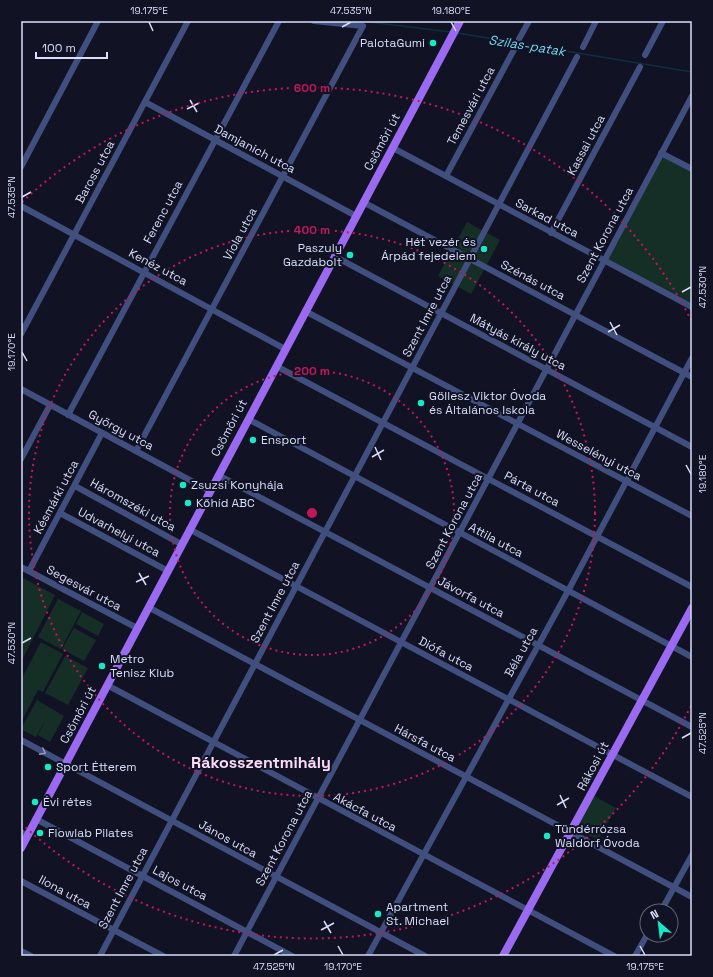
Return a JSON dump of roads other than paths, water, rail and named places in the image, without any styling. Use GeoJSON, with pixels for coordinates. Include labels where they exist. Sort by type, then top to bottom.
{"type":"FeatureCollection","features":[{"type":"Feature","properties":{"kind":"main road","name":"Csömöri út"},"geometry":{"type":"LineString","coordinates":[[21,848],[24,834],[36,819],[66,764],[189,529],[459,23]]}},
{"type":"Feature","properties":{"kind":"main road","name":"Rákosi út"},"geometry":{"type":"LineString","coordinates":[[503,956],[692,608]]}},
{"type":"Feature","properties":{"kind":"street"},"geometry":{"type":"LineString","coordinates":[[21,167],[98,21]]}},
{"type":"Feature","properties":{"kind":"street","name":"Baross utca"},"geometry":{"type":"LineString","coordinates":[[21,334],[188,21]]}},
{"type":"Feature","properties":{"kind":"street","name":"Ferenc utca"},"geometry":{"type":"LineString","coordinates":[[68,415],[279,21]]}},
{"type":"Feature","properties":{"kind":"street","name":"Viola utca"},"geometry":{"type":"LineString","coordinates":[[136,451],[363,26],[314,21]]}},
{"type":"Feature","properties":{"kind":"street"},"geometry":{"type":"LineString","coordinates":[[519,39],[529,21]]}},
{"type":"Feature","properties":{"kind":"street"},"geometry":{"type":"LineString","coordinates":[[583,46],[596,21]]}},
{"type":"Feature","properties":{"kind":"street"},"geometry":{"type":"LineString","coordinates":[[645,55],[663,21]]}},
{"type":"Feature","properties":{"kind":"street","name":"Temesvári utca"},"geometry":{"type":"LineString","coordinates":[[446,176],[516,46]]}},
{"type":"Feature","properties":{"kind":"street"},"geometry":{"type":"LineString","coordinates":[[499,205],[577,57]]}},
{"type":"Feature","properties":{"kind":"street","name":"Kassai utca"},"geometry":{"type":"LineString","coordinates":[[551,233],[640,67]]}},
{"type":"Feature","properties":{"kind":"street","name":"Szent Korona utca"},"geometry":{"type":"LineString","coordinates":[[234,956],[692,96]]}},
{"type":"Feature","properties":{"kind":"street","name":"Damjanich utca"},"geometry":{"type":"LineString","coordinates":[[145,102],[356,216]]}},
{"type":"Feature","properties":{"kind":"street","name":"Sarkad utca"},"geometry":{"type":"LineString","coordinates":[[393,148],[692,308]]}},
{"type":"Feature","properties":{"kind":"street"},"geometry":{"type":"LineString","coordinates":[[661,152],[692,169]]}},
{"type":"Feature","properties":{"kind":"street","name":"Szénás utca"},"geometry":{"type":"LineString","coordinates":[[363,202],[692,376]]}},
{"type":"Feature","properties":{"kind":"street","name":"Szent Imre utca"},"geometry":{"type":"LineString","coordinates":[[100,956],[499,205]]}},
{"type":"Feature","properties":{"kind":"street","name":"Kenéz utca"},"geometry":{"type":"LineString","coordinates":[[21,206],[144,271],[285,349]]}},
{"type":"Feature","properties":{"kind":"street","name":"Mátyás király utca"},"geometry":{"type":"LineString","coordinates":[[334,256],[692,447]]}},
{"type":"Feature","properties":{"kind":"street","name":"Wesselényi utca"},"geometry":{"type":"LineString","coordinates":[[305,311],[692,516]]}},
{"type":"Feature","properties":{"kind":"street","name":"Béla utca"},"geometry":{"type":"LineString","coordinates":[[368,956],[568,591],[692,358]]}},
{"type":"Feature","properties":{"kind":"street","name":"Párta utca"},"geometry":{"type":"LineString","coordinates":[[276,366],[692,587]]}},
{"type":"Feature","properties":{"kind":"street","name":"György utca"},"geometry":{"type":"LineString","coordinates":[[21,389],[210,491]]}},
{"type":"Feature","properties":{"kind":"street"},"geometry":{"type":"LineString","coordinates":[[21,459],[50,405]]}},
{"type":"Feature","properties":{"kind":"street","name":"Attila utca"},"geometry":{"type":"LineString","coordinates":[[248,420],[692,657]]}},
{"type":"Feature","properties":{"kind":"street","name":"Késmárki utca"},"geometry":{"type":"LineString","coordinates":[[29,572],[102,433]]}},
{"type":"Feature","properties":{"kind":"street","name":"Jávorfa utca"},"geometry":{"type":"LineString","coordinates":[[218,475],[692,727]]}},
{"type":"Feature","properties":{"kind":"street","name":"Háromszéki utca"},"geometry":{"type":"LineString","coordinates":[[75,486],[182,544]]}},
{"type":"Feature","properties":{"kind":"street","name":"Udvarhelyi utca"},"geometry":{"type":"LineString","coordinates":[[60,513],[168,571]]}},
{"type":"Feature","properties":{"kind":"street","name":"Diófa utca"},"geometry":{"type":"LineString","coordinates":[[189,529],[692,797]]}},
{"type":"Feature","properties":{"kind":"street","name":"Segesvár utca"},"geometry":{"type":"LineString","coordinates":[[21,567],[137,628]]}},
{"type":"Feature","properties":{"kind":"street","name":"Hársfa utca"},"geometry":{"type":"LineString","coordinates":[[148,607],[692,897]]}},
{"type":"Feature","properties":{"kind":"street","name":"Akácfa utca"},"geometry":{"type":"LineString","coordinates":[[107,685],[212,743],[614,956]]}},
{"type":"Feature","properties":{"kind":"street","name":"János utca"},"geometry":{"type":"LineString","coordinates":[[21,740],[425,956]]}},
{"type":"Feature","properties":{"kind":"street","name":"Lajos utca"},"geometry":{"type":"LineString","coordinates":[[36,819],[292,956]]}},
{"type":"Feature","properties":{"kind":"street"},"geometry":{"type":"LineString","coordinates":[[665,903],[692,855]]}},
{"type":"Feature","properties":{"kind":"street","name":"Ilona utca"},"geometry":{"type":"LineString","coordinates":[[21,881],[163,956]]}},
{"type":"Feature","properties":{"kind":"street"},"geometry":{"type":"LineString","coordinates":[[636,956],[643,943]]}},
{"type":"Feature","properties":{"kind":"street"},"geometry":{"type":"LineString","coordinates":[[21,950],[31,956]]}},
{"type":"Feature","properties":{"kind":"waterway","name":"Szilas-patak"},"geometry":{"type":"LineString","coordinates":[[361,21],[451,32]]}},
{"type":"Feature","properties":{"kind":"waterway","name":"Szilas-patak"},"geometry":{"type":"LineString","coordinates":[[457,33],[692,72]]}},
{"type":"Feature","properties":{"kind":"place","name":"PalotaGumi"},"geometry":{"type":"Point","coordinates":[433,43]}},
{"type":"Feature","properties":{"kind":"place","name":"Hét vezér és Árpád fejedelem"},"geometry":{"type":"Point","coordinates":[484,249]}},
{"type":"Feature","properties":{"kind":"place","name":"Paszuly Gazdabolt"},"geometry":{"type":"Point","coordinates":[350,255]}},
{"type":"Feature","properties":{"kind":"place","name":"Göllesz Viktor Óvoda és Általános Iskola"},"geometry":{"type":"Point","coordinates":[421,403]}},
{"type":"Feature","properties":{"kind":"place","name":"Ensport"},"geometry":{"type":"Point","coordinates":[253,440]}},
{"type":"Feature","properties":{"kind":"place","name":"Zsuzsi Konyhája"},"geometry":{"type":"Point","coordinates":[183,485]}},
{"type":"Feature","properties":{"kind":"place","name":"Kőhíd ABC"},"geometry":{"type":"Point","coordinates":[188,503]}},
{"type":"Feature","properties":{"kind":"place","name":"Metro Tenisz Klub"},"geometry":{"type":"Point","coordinates":[102,666]}},
{"type":"Feature","properties":{"kind":"place","name":"Sport Étterem"},"geometry":{"type":"Point","coordinates":[48,767]}},
{"type":"Feature","properties":{"kind":"place","name":"Évi rétes"},"geometry":{"type":"Point","coordinates":[35,802]}},
{"type":"Feature","properties":{"kind":"place","name":"Flowlab Pilates"},"geometry":{"type":"Point","coordinates":[40,833]}},
{"type":"Feature","properties":{"kind":"place","name":"Tündérrózsa Waldorf Óvoda"},"geometry":{"type":"Point","coordinates":[547,836]}},
{"type":"Feature","properties":{"kind":"place","name":"Apartment St. Michael"},"geometry":{"type":"Point","coordinates":[378,914]}},
{"type":"Feature","properties":{"kind":"district","name":"Rákosszentmihály"},"geometry":{"type":"Point","coordinates":[261,762]}}]}
